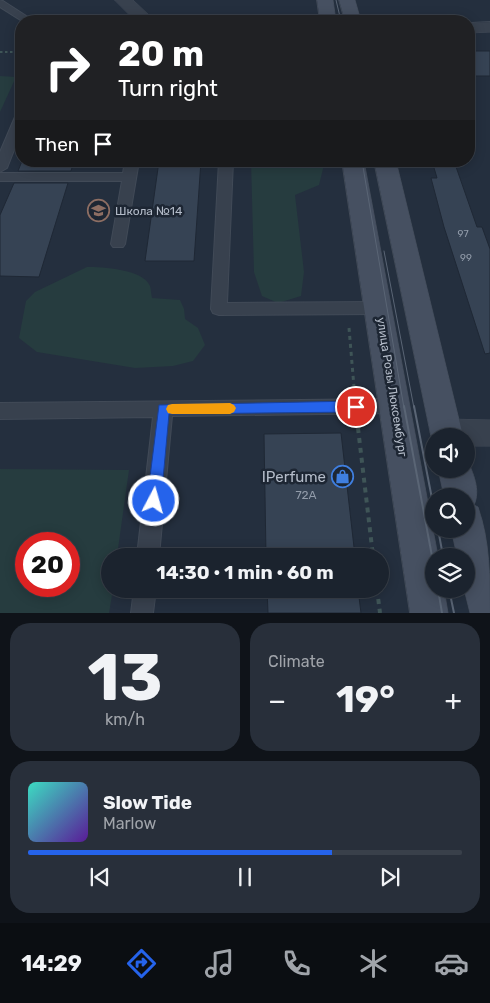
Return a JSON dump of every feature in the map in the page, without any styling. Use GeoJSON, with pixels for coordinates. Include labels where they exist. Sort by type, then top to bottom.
{"type":"FeatureCollection","features":[{"type":"Feature","properties":{"kind":"street"},"geometry":{"type":"LineString","coordinates":[[123,0],[139,15]]}},
{"type":"Feature","properties":{"kind":"street"},"geometry":{"type":"LineString","coordinates":[[325,0],[327,15]]}},
{"type":"Feature","properties":{"kind":"street"},"geometry":{"type":"LineString","coordinates":[[348,0],[352,15]]}},
{"type":"Feature","properties":{"kind":"street"},"geometry":{"type":"LineString","coordinates":[[475,28],[490,27]]}},
{"type":"Feature","properties":{"kind":"street","name":"улица Розы Люксембург"},"geometry":{"type":"LineString","coordinates":[[354,167],[429,613]]}},
{"type":"Feature","properties":{"kind":"street"},"geometry":{"type":"LineString","coordinates":[[386,167],[445,428]]}},
{"type":"Feature","properties":{"kind":"street"},"geometry":{"type":"LineString","coordinates":[[475,433],[490,433]]}},
{"type":"Feature","properties":{"kind":"street"},"geometry":{"type":"LineString","coordinates":[[471,538],[488,613]]}},
{"type":"Feature","properties":{"kind":"lane"},"geometry":{"type":"LineString","coordinates":[[0,3],[19,15]]}},
{"type":"Feature","properties":{"kind":"lane"},"geometry":{"type":"LineString","coordinates":[[0,168],[15,132]]}},
{"type":"Feature","properties":{"kind":"lane"},"geometry":{"type":"LineString","coordinates":[[118,244],[131,167]]}},
{"type":"Feature","properties":{"kind":"lane"},"geometry":{"type":"LineString","coordinates":[[226,167],[219,309],[379,308]]}},
{"type":"Feature","properties":{"kind":"lane"},"geometry":{"type":"LineString","coordinates":[[0,177],[129,177]]}},
{"type":"Feature","properties":{"kind":"lane"},"geometry":{"type":"LineString","coordinates":[[0,411],[395,406]]}},
{"type":"Feature","properties":{"kind":"lane"},"geometry":{"type":"LineString","coordinates":[[149,548],[163,409]]}},
{"type":"Feature","properties":{"kind":"lane"},"geometry":{"type":"LineString","coordinates":[[142,613],[144,598]]}},
{"type":"Feature","properties":{"kind":"path"},"geometry":{"type":"LineString","coordinates":[[0,52],[15,52]]}},
{"type":"Feature","properties":{"kind":"path"},"geometry":{"type":"LineString","coordinates":[[347,309],[356,407],[373,548]]}},
{"type":"Feature","properties":{"kind":"path"},"geometry":{"type":"LineString","coordinates":[[378,598],[380,613]]}},
{"type":"Feature","properties":{"kind":"green space"},"geometry":{"type":"Polygon","coordinates":[[[0,76],[15,77],[15,79],[0,112],[0,76]]]}},
{"type":"Feature","properties":{"kind":"green space"},"geometry":{"type":"Polygon","coordinates":[[[251,167],[324,167],[319,185],[295,195],[304,272],[301,296],[278,303],[262,296],[254,272],[251,167]]]}},
{"type":"Feature","properties":{"kind":"green space"},"geometry":{"type":"Polygon","coordinates":[[[87,267],[122,270],[131,273],[146,280],[150,286],[152,298],[180,300],[184,309],[185,319],[198,328],[205,345],[193,361],[173,366],[135,368],[37,352],[19,338],[26,301],[35,292],[87,267]]]}},
{"type":"Feature","properties":{"kind":"green space"},"geometry":{"type":"Polygon","coordinates":[[[0,469],[129,470],[118,548],[101,548],[101,598],[112,598],[109,613],[0,613],[0,469]]]}},
{"type":"Feature","properties":{"kind":"building"},"geometry":{"type":"Polygon","coordinates":[[[475,51],[490,51],[490,76],[475,76],[475,51]]]}},
{"type":"Feature","properties":{"kind":"building"},"geometry":{"type":"Polygon","coordinates":[[[20,167],[72,167],[71,171],[18,171],[20,167]]]}},
{"type":"Feature","properties":{"kind":"building"},"geometry":{"type":"Polygon","coordinates":[[[158,167],[201,167],[194,261],[145,261],[158,167]]]}},
{"type":"Feature","properties":{"kind":"building"},"geometry":{"type":"Polygon","coordinates":[[[434,167],[456,167],[477,227],[482,227],[490,249],[490,353],[485,354],[444,227],[431,178],[437,178],[434,167]]]}},
{"type":"Feature","properties":{"kind":"building"},"geometry":{"type":"Polygon","coordinates":[[[14,183],[68,183],[39,277],[0,276],[0,215],[14,183]]]}},
{"type":"Feature","properties":{"kind":"building"},"geometry":{"type":"Polygon","coordinates":[[[341,433],[354,548],[266,548],[264,434],[341,433]]]}},
{"type":"Feature","properties":{"kind":"building"},"geometry":{"type":"Polygon","coordinates":[[[267,598],[359,598],[361,613],[268,613],[267,598]]]}},
{"type":"Feature","properties":{"kind":"tram line"},"geometry":{"type":"LineString","coordinates":[[336,0],[340,15]]}},
{"type":"Feature","properties":{"kind":"tram line"},"geometry":{"type":"LineString","coordinates":[[363,167],[404,408]]}},
{"type":"Feature","properties":{"kind":"tram line"},"geometry":{"type":"LineString","coordinates":[[384,251],[414,408]]}},
{"type":"Feature","properties":{"kind":"tram line"},"geometry":{"type":"LineString","coordinates":[[404,406],[430,548]]}},
{"type":"Feature","properties":{"kind":"tram line"},"geometry":{"type":"LineString","coordinates":[[414,406],[430,488]]}},
{"type":"Feature","properties":{"kind":"tram line"},"geometry":{"type":"LineString","coordinates":[[440,538],[442,548]]}},
{"type":"Feature","properties":{"kind":"tram line"},"geometry":{"type":"LineString","coordinates":[[440,598],[442,613]]}},
{"type":"Feature","properties":{"kind":"tram line"},"geometry":{"type":"LineString","coordinates":[[451,598],[454,613]]}},
{"type":"Feature","properties":{"kind":"slow traffic"},"geometry":{"type":"LineString","coordinates":[[172,409],[230,408]]}},
{"type":"Feature","properties":{"kind":"place","name":"Школа №14"},"geometry":{"type":"Point","coordinates":[99,211]}},
{"type":"Feature","properties":{"kind":"place","name":"IPerfume"},"geometry":{"type":"Point","coordinates":[342,477]}},
{"type":"Feature","properties":{"kind":"route"},"geometry":{"type":"LineString","coordinates":[[154,501],[163,409],[356,407]]}}]}
